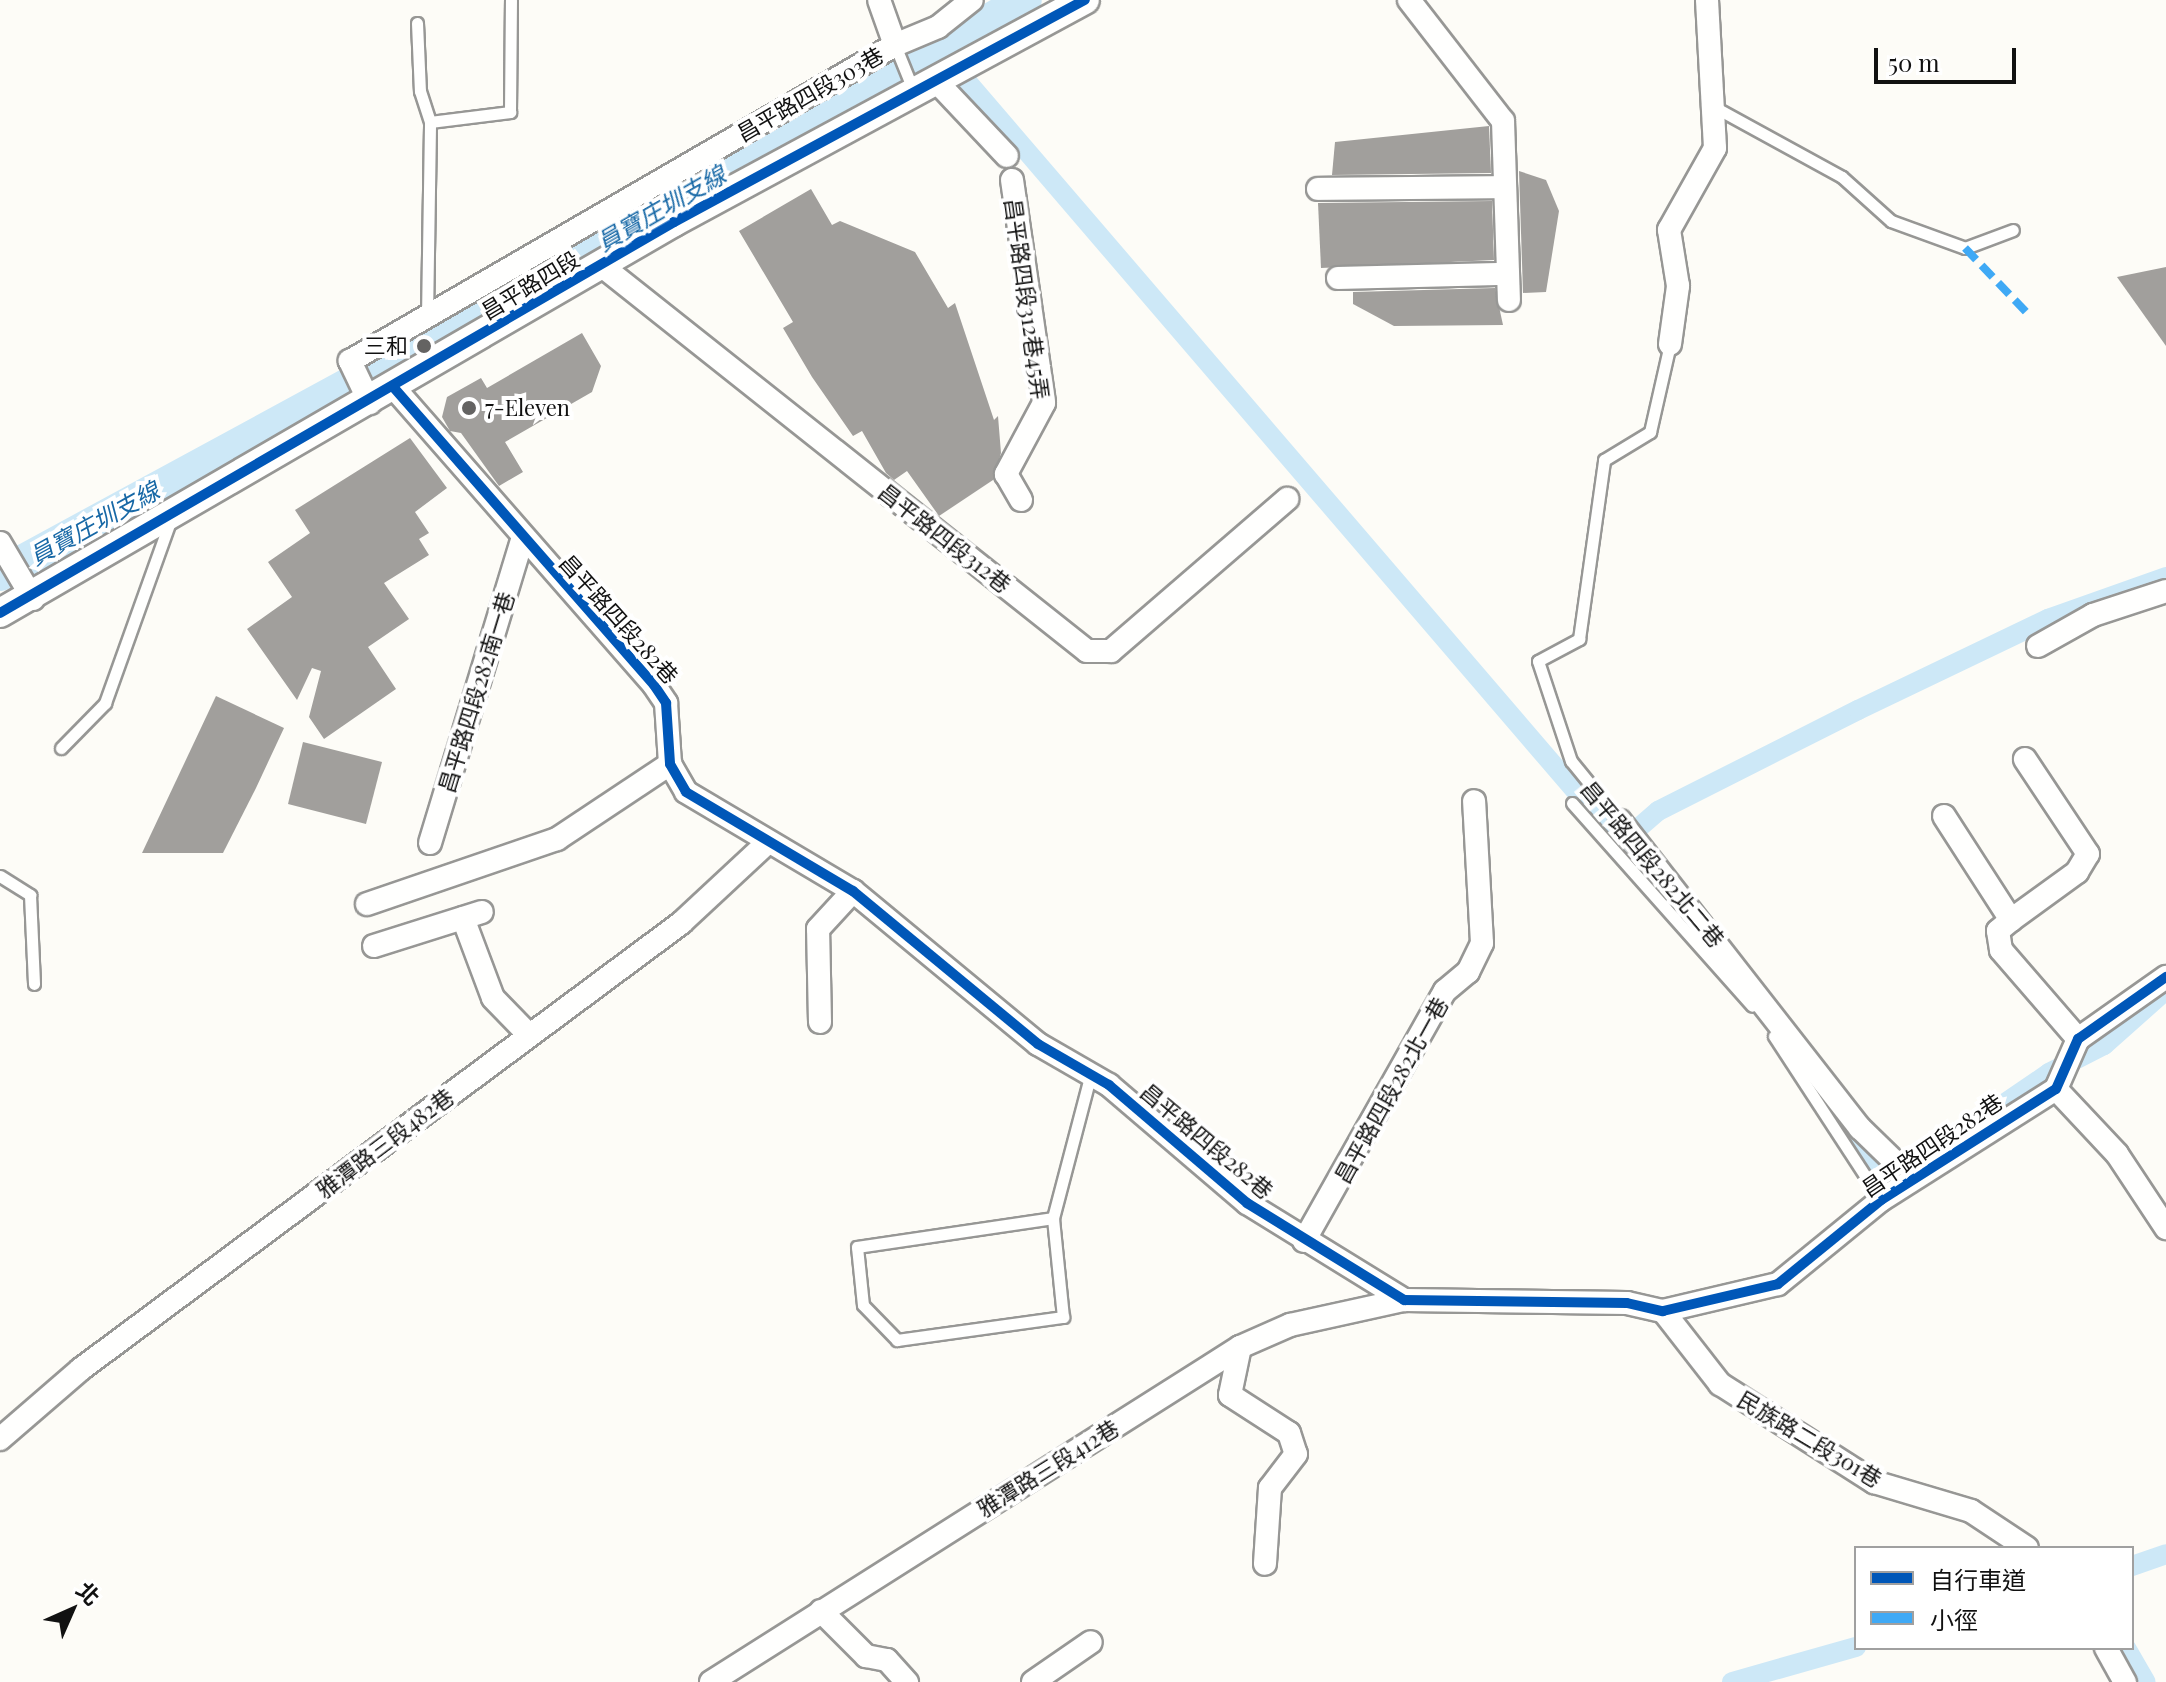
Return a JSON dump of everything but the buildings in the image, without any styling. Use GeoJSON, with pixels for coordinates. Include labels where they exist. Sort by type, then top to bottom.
{"type":"FeatureCollection","features":[{"type":"Feature","properties":{"kind":"street"},"geometry":{"type":"LineString","coordinates":[[879,0],[895,45]]}},
{"type":"Feature","properties":{"kind":"street","name":"昌平路四段303巷"},"geometry":{"type":"LineString","coordinates":[[370,403],[350,361],[895,45],[938,27],[972,0]]}},
{"type":"Feature","properties":{"kind":"street","name":"昌平路四段"},"geometry":{"type":"LineString","coordinates":[[0,613],[33,599],[602,266],[919,85],[1085,0]]}},
{"type":"Feature","properties":{"kind":"street"},"geometry":{"type":"LineString","coordinates":[[1409,0],[1503,121],[1509,300]]}},
{"type":"Feature","properties":{"kind":"street"},"geometry":{"type":"LineString","coordinates":[[1670,344],[1678,286],[1669,230],[1715,148],[1709,82],[1707,0]]}},
{"type":"Feature","properties":{"kind":"street"},"geometry":{"type":"LineString","coordinates":[[919,85],[1007,156]]}},
{"type":"Feature","properties":{"kind":"street","name":"昌平路四段312巷45弄"},"geometry":{"type":"LineString","coordinates":[[1012,180],[1044,403],[1006,474],[1021,500]]}},
{"type":"Feature","properties":{"kind":"street"},"geometry":{"type":"LineString","coordinates":[[1318,189],[1505,187]]}},
{"type":"Feature","properties":{"kind":"street","name":"昌平路四段312巷"},"geometry":{"type":"LineString","coordinates":[[602,266],[1087,651],[1111,651],[1287,499]]}},
{"type":"Feature","properties":{"kind":"street"},"geometry":{"type":"LineString","coordinates":[[1338,278],[1507,274]]}},
{"type":"Feature","properties":{"kind":"street","name":"昌平路四段282巷"},"geometry":{"type":"LineString","coordinates":[[395,389],[522,541],[666,703],[670,764],[686,792],[766,844],[853,891],[1038,1044],[1091,1072],[1304,1241],[1404,1300],[1627,1303],[1663,1311],[1778,1284],[1881,1200],[1906,1173],[2058,1084]]}},
{"type":"Feature","properties":{"kind":"street","name":"昌平路四段282南一巷"},"geometry":{"type":"LineString","coordinates":[[430,843],[522,541]]}},
{"type":"Feature","properties":{"kind":"street"},"geometry":{"type":"LineString","coordinates":[[0,543],[33,599]]}},
{"type":"Feature","properties":{"kind":"street"},"geometry":{"type":"LineString","coordinates":[[2038,646],[2093,615],[2166,591]]}},
{"type":"Feature","properties":{"kind":"street"},"geometry":{"type":"LineString","coordinates":[[2025,759],[2088,854],[2077,872],[1998,931],[2001,950],[2073,1045]]}},
{"type":"Feature","properties":{"kind":"street"},"geometry":{"type":"LineString","coordinates":[[367,904],[557,839],[670,764]]}},
{"type":"Feature","properties":{"kind":"street","name":"昌平路四段282北一巷"},"geometry":{"type":"LineString","coordinates":[[1304,1241],[1445,991],[1468,972],[1482,943],[1474,801]]}},
{"type":"Feature","properties":{"kind":"street"},"geometry":{"type":"LineString","coordinates":[[1944,816],[2011,920]]}},
{"type":"Feature","properties":{"kind":"street","name":"昌平路四段282北二巷"},"geometry":{"type":"LineString","coordinates":[[1620,821],[1754,997],[1860,1128],[1906,1173]]}},
{"type":"Feature","properties":{"kind":"street","name":"雅潭路三段482巷"},"geometry":{"type":"LineString","coordinates":[[0,1439],[81,1369],[681,923],[766,844]]}},
{"type":"Feature","properties":{"kind":"street"},"geometry":{"type":"LineString","coordinates":[[820,1022],[818,929],[853,891]]}},
{"type":"Feature","properties":{"kind":"street"},"geometry":{"type":"LineString","coordinates":[[374,946],[472,915],[493,998],[529,1035]]}},
{"type":"Feature","properties":{"kind":"street"},"geometry":{"type":"LineString","coordinates":[[2166,977],[2073,1045],[2058,1084],[2117,1154],[2166,1228]]}},
{"type":"Feature","properties":{"kind":"street","name":"雅潭路三段412巷"},"geometry":{"type":"LineString","coordinates":[[711,1682],[1240,1347],[1290,1325],[1404,1300]]}},
{"type":"Feature","properties":{"kind":"street","name":"民族路二段301巷"},"geometry":{"type":"LineString","coordinates":[[1663,1311],[1720,1384],[1874,1482],[1971,1511],[2024,1546]]}},
{"type":"Feature","properties":{"kind":"street"},"geometry":{"type":"LineString","coordinates":[[1240,1347],[1230,1395],[1289,1433],[1296,1454],[1270,1488],[1265,1564]]}},
{"type":"Feature","properties":{"kind":"street"},"geometry":{"type":"LineString","coordinates":[[821,1611],[866,1656],[887,1660],[907,1682]]}},
{"type":"Feature","properties":{"kind":"street"},"geometry":{"type":"LineString","coordinates":[[1033,1682],[1091,1642]]}},
{"type":"Feature","properties":{"kind":"street"},"geometry":{"type":"LineString","coordinates":[[2107,1650],[2125,1682]]}},
{"type":"Feature","properties":{"kind":"lane"},"geometry":{"type":"LineString","coordinates":[[430,122],[510,112],[511,0]]}},
{"type":"Feature","properties":{"kind":"lane"},"geometry":{"type":"LineString","coordinates":[[417,23],[420,91],[430,122],[427,318]]}},
{"type":"Feature","properties":{"kind":"lane"},"geometry":{"type":"LineString","coordinates":[[895,45],[919,85]]}},
{"type":"Feature","properties":{"kind":"lane"},"geometry":{"type":"LineString","coordinates":[[1709,82],[1720,116],[1842,177],[1891,221],[1965,248],[2013,230]]}},
{"type":"Feature","properties":{"kind":"lane","name":"昌平路四段282北二巷"},"geometry":{"type":"LineString","coordinates":[[1620,821],[1571,761],[1538,661],[1579,639],[1597,539],[1604,460],[1650,432],[1670,344]]}},
{"type":"Feature","properties":{"kind":"lane"},"geometry":{"type":"LineString","coordinates":[[61,748],[105,703],[172,517]]}},
{"type":"Feature","properties":{"kind":"lane"},"geometry":{"type":"LineString","coordinates":[[1572,803],[1754,997],[1881,1200]]}},
{"type":"Feature","properties":{"kind":"lane"},"geometry":{"type":"LineString","coordinates":[[0,876],[30,895],[34,984]]}},
{"type":"Feature","properties":{"kind":"lane"},"geometry":{"type":"LineString","coordinates":[[1053,1218],[857,1247],[863,1305],[897,1340],[1063,1317],[1053,1218],[1091,1072]]}},
{"type":"Feature","properties":{"kind":"waterway","name":"員寶庄圳支線"},"geometry":{"type":"LineString","coordinates":[[0,574],[404,355],[1025,0]]}},
{"type":"Feature","properties":{"kind":"waterway"},"geometry":{"type":"LineString","coordinates":[[939,49],[1676,908]]}},
{"type":"Feature","properties":{"kind":"waterway"},"geometry":{"type":"LineString","coordinates":[[1620,844],[1658,811],[1858,710],[2048,619],[2166,577]]}},
{"type":"Feature","properties":{"kind":"waterway"},"geometry":{"type":"LineString","coordinates":[[1852,1130],[1888,1183],[2049,1073],[2104,1045],[2166,990]]}},
{"type":"Feature","properties":{"kind":"waterway"},"geometry":{"type":"LineString","coordinates":[[2134,1565],[2166,1554]]}},
{"type":"Feature","properties":{"kind":"waterway"},"geometry":{"type":"LineString","coordinates":[[1732,1682],[1854,1648]]}},
{"type":"Feature","properties":{"kind":"waterway"},"geometry":{"type":"LineString","coordinates":[[2127,1650],[2146,1682]]}},
{"type":"Feature","properties":{"kind":"marked path"},"geometry":{"type":"LineString","coordinates":[[1965,248],[2030,316]]}},
{"type":"Feature","properties":{"kind":"cycle path"},"geometry":{"type":"LineString","coordinates":[[0,613],[674,222],[1085,0]]}},
{"type":"Feature","properties":{"kind":"cycle path"},"geometry":{"type":"LineString","coordinates":[[395,389],[654,685],[666,703],[670,764],[686,792],[853,891],[1038,1044],[1109,1085],[1247,1203],[1404,1300],[1627,1303],[1663,1311],[1778,1284],[1881,1200],[2056,1089],[2078,1039],[2166,977]]}},
{"type":"Feature","properties":{"kind":"place","name":"三和"},"geometry":{"type":"Point","coordinates":[424,346]}},
{"type":"Feature","properties":{"kind":"place","name":"7-Eleven"},"geometry":{"type":"Point","coordinates":[469,408]}}]}
